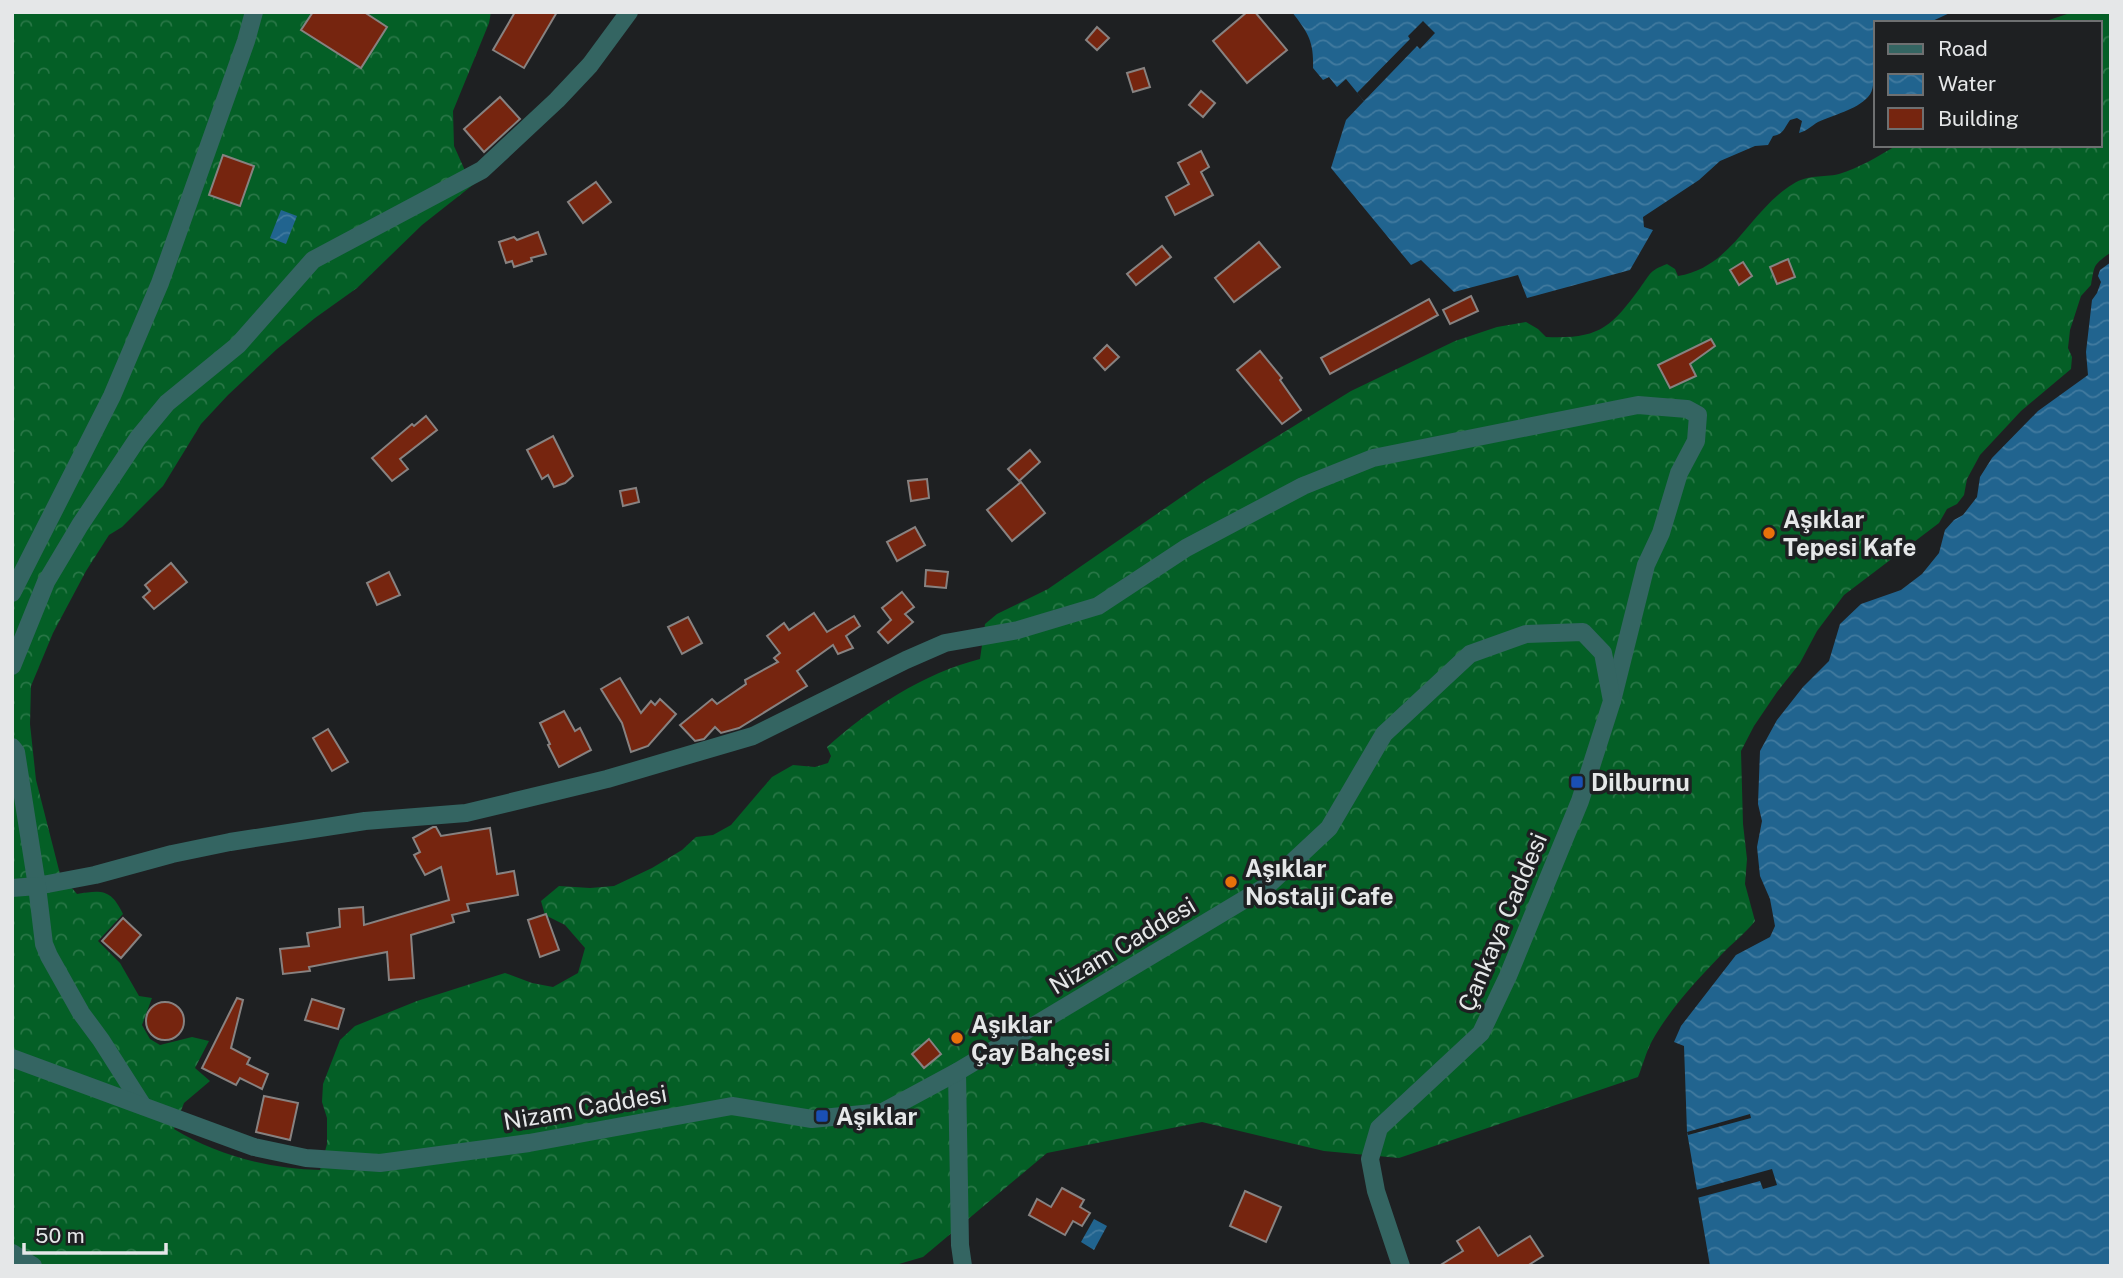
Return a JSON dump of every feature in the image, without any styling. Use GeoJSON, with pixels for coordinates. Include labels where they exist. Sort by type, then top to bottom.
{"type":"FeatureCollection","features":[{"type":"Feature","properties":{"kind":"street"},"geometry":{"type":"LineString","coordinates":[[12,593],[113,396],[160,283],[254,12]]}},
{"type":"Feature","properties":{"kind":"street"},"geometry":{"type":"LineString","coordinates":[[12,666],[46,582],[130,449],[167,403],[238,345],[313,260],[482,170],[590,65],[629,12]]}},
{"type":"Feature","properties":{"kind":"street"},"geometry":{"type":"LineString","coordinates":[[12,888],[95,875],[172,854],[230,842],[365,821],[466,813],[607,779],[753,736],[945,643],[1018,630],[1098,606],[1185,548],[1303,486],[1373,458],[1638,405],[1687,410],[1698,415],[1696,441],[1679,473],[1661,533],[1646,565],[1612,701]]}},
{"type":"Feature","properties":{"kind":"street","name":"Nizam Caddesi"},"geometry":{"type":"LineString","coordinates":[[12,1058],[254,1147],[306,1158],[380,1163],[529,1143],[732,1106],[812,1119],[883,1112],[957,1072],[1267,886],[1329,828],[1384,734],[1470,654],[1526,634],[1583,632],[1603,653],[1612,701],[1580,801]]}},
{"type":"Feature","properties":{"kind":"street"},"geometry":{"type":"LineString","coordinates":[[12,747],[16,752],[44,944],[81,1013],[143,1106]]}},
{"type":"Feature","properties":{"kind":"street","name":"Çankaya Caddesi"},"geometry":{"type":"LineString","coordinates":[[1401,1266],[1377,1191],[1370,1159],[1379,1128],[1481,1032],[1508,976],[1580,801]]}},
{"type":"Feature","properties":{"kind":"street"},"geometry":{"type":"LineString","coordinates":[[957,1072],[960,1245],[963,1266]]}},
{"type":"Feature","properties":{"kind":"street"},"geometry":{"type":"LineString","coordinates":[[960,1245],[972,1266]]}},
{"type":"Feature","properties":{"kind":"street"},"geometry":{"type":"LineString","coordinates":[[12,1253],[33,1266]]}},
{"type":"Feature","properties":{"kind":"green space"},"geometry":{"type":"Polygon","coordinates":[[[12,12],[491,12],[453,111],[454,146],[474,184],[422,225],[357,288],[277,349],[201,424],[163,486],[122,527],[109,535],[86,571],[53,633],[31,686],[30,724],[36,780],[60,874],[77,894],[105,893],[119,906],[123,914],[98,941],[120,963],[139,996],[152,998],[142,1025],[150,1039],[160,1045],[192,1037],[209,1041],[195,1068],[210,1081],[184,1103],[174,1129],[208,1146],[244,1159],[282,1167],[320,1170],[327,1144],[327,1118],[322,1102],[323,1084],[340,1040],[355,1026],[417,1001],[505,973],[553,987],[578,973],[585,948],[565,925],[545,915],[541,901],[559,886],[614,886],[652,868],[682,850],[696,837],[713,835],[731,825],[772,777],[793,765],[815,767],[828,763],[831,756],[827,747],[879,706],[938,673],[980,659],[985,624],[997,614],[1048,589],[1206,480],[1351,391],[1455,341],[1497,327],[1526,322],[1546,337],[1578,336],[1601,329],[1620,313],[1653,271],[1667,264],[1675,269],[1678,276],[1697,271],[1727,250],[1764,208],[1793,184],[1846,171],[1894,147],[2102,147],[2102,21],[2046,21],[2073,12],[2111,12],[2111,252],[2096,266],[2091,285],[2081,296],[2070,330],[2068,348],[2072,357],[2071,369],[2021,411],[1980,455],[1967,479],[1964,495],[1957,504],[1947,509],[1939,523],[1844,595],[1817,631],[1800,663],[1754,726],[1741,751],[1747,859],[1745,884],[1755,921],[1675,1007],[1652,1041],[1638,1077],[1399,1158],[1324,1151],[1202,1122],[1047,1153],[923,1257],[892,1266],[12,1266],[12,12]]]}},
{"type":"Feature","properties":{"kind":"water"},"geometry":{"type":"Polygon","coordinates":[[[1292,12],[1952,12],[1932,21],[1874,21],[1874,81],[1872,91],[1863,102],[1799,133],[1802,121],[1797,118],[1790,120],[1782,132],[1773,136],[1768,145],[1755,146],[1720,161],[1699,180],[1643,217],[1644,227],[1653,230],[1630,270],[1527,298],[1518,275],[1454,292],[1421,260],[1411,265],[1331,168],[1346,120],[1364,101],[1346,79],[1337,87],[1329,77],[1323,80],[1313,68],[1309,38],[1292,12]]]}},
{"type":"Feature","properties":{"kind":"water"},"geometry":{"type":"Polygon","coordinates":[[[281,210],[297,216],[286,244],[270,238],[281,210]]]}},
{"type":"Feature","properties":{"kind":"water"},"geometry":{"type":"Polygon","coordinates":[[[2111,262],[2111,1266],[1710,1266],[1687,1132],[1684,1046],[1674,1042],[1681,1026],[1736,955],[1770,937],[1775,926],[1770,899],[1760,876],[1757,847],[1762,821],[1758,804],[1760,751],[1777,720],[1803,687],[1829,661],[1840,624],[1861,604],[1901,590],[1922,574],[1939,553],[1945,530],[1963,515],[1977,497],[1980,477],[1992,458],[2038,411],[2088,375],[2086,352],[2092,300],[2101,282],[2098,276],[2100,270],[2111,262]]]}},
{"type":"Feature","properties":{"kind":"water"},"geometry":{"type":"Polygon","coordinates":[[[1094,1219],[1107,1226],[1094,1250],[1081,1242],[1094,1219]]]}},
{"type":"Feature","properties":{"kind":"pier"},"geometry":{"type":"Polygon","coordinates":[[[1423,21],[1435,33],[1420,49],[1417,46],[1364,101],[1357,93],[1410,39],[1408,36],[1423,21]]]}},
{"type":"Feature","properties":{"kind":"pier"},"geometry":{"type":"Polygon","coordinates":[[[1750,1114],[1751,1118],[1688,1135],[1687,1132],[1750,1114]]]}},
{"type":"Feature","properties":{"kind":"pier"},"geometry":{"type":"Polygon","coordinates":[[[1772,1169],[1777,1185],[1763,1189],[1760,1181],[1697,1198],[1696,1190],[1772,1169]]]}},
{"type":"Feature","properties":{"kind":"building"},"geometry":{"type":"Polygon","coordinates":[[[313,12],[364,12],[387,27],[361,68],[301,30],[313,12]]]}},
{"type":"Feature","properties":{"kind":"building"},"geometry":{"type":"Polygon","coordinates":[[[515,12],[557,12],[524,68],[493,50],[515,12]]]}},
{"type":"Feature","properties":{"kind":"building"},"geometry":{"type":"Polygon","coordinates":[[[1247,12],[1255,12],[1287,50],[1247,83],[1213,41],[1247,12]]]}},
{"type":"Feature","properties":{"kind":"building"},"geometry":{"type":"Polygon","coordinates":[[[1097,27],[1109,38],[1097,50],[1086,40],[1097,27]]]}},
{"type":"Feature","properties":{"kind":"building"},"geometry":{"type":"Polygon","coordinates":[[[1144,68],[1150,87],[1133,92],[1127,73],[1144,68]]]}},
{"type":"Feature","properties":{"kind":"building"},"geometry":{"type":"Polygon","coordinates":[[[1201,91],[1215,103],[1203,117],[1189,105],[1201,91]]]}},
{"type":"Feature","properties":{"kind":"building"},"geometry":{"type":"Polygon","coordinates":[[[500,97],[520,119],[484,152],[464,129],[500,97]]]}},
{"type":"Feature","properties":{"kind":"building"},"geometry":{"type":"Polygon","coordinates":[[[1201,151],[1209,167],[1201,172],[1213,195],[1175,215],[1166,197],[1189,184],[1178,163],[1201,151]]]}},
{"type":"Feature","properties":{"kind":"building"},"geometry":{"type":"Polygon","coordinates":[[[223,155],[254,166],[240,206],[209,195],[223,155]]]}},
{"type":"Feature","properties":{"kind":"building"},"geometry":{"type":"Polygon","coordinates":[[[596,182],[611,202],[583,223],[568,202],[596,182]]]}},
{"type":"Feature","properties":{"kind":"building"},"geometry":{"type":"Polygon","coordinates":[[[538,232],[546,254],[514,267],[512,261],[506,263],[499,242],[514,237],[517,240],[538,232]]]}},
{"type":"Feature","properties":{"kind":"building"},"geometry":{"type":"Polygon","coordinates":[[[1259,242],[1280,267],[1234,302],[1215,278],[1259,242]]]}},
{"type":"Feature","properties":{"kind":"building"},"geometry":{"type":"Polygon","coordinates":[[[1162,246],[1171,257],[1136,285],[1127,274],[1162,246]]]}},
{"type":"Feature","properties":{"kind":"building"},"geometry":{"type":"Polygon","coordinates":[[[1788,259],[1795,277],[1777,284],[1770,267],[1788,259]]]}},
{"type":"Feature","properties":{"kind":"building"},"geometry":{"type":"Polygon","coordinates":[[[1743,262],[1752,276],[1739,285],[1730,270],[1743,262]]]}},
{"type":"Feature","properties":{"kind":"building"},"geometry":{"type":"Polygon","coordinates":[[[1471,296],[1478,311],[1450,324],[1443,310],[1471,296]]]}},
{"type":"Feature","properties":{"kind":"building"},"geometry":{"type":"Polygon","coordinates":[[[1429,299],[1438,315],[1330,374],[1321,358],[1429,299]]]}},
{"type":"Feature","properties":{"kind":"building"},"geometry":{"type":"Polygon","coordinates":[[[1711,339],[1715,346],[1690,364],[1696,376],[1670,388],[1658,365],[1711,339]]]}},
{"type":"Feature","properties":{"kind":"building"},"geometry":{"type":"Polygon","coordinates":[[[1107,345],[1119,357],[1105,370],[1094,358],[1107,345]]]}},
{"type":"Feature","properties":{"kind":"building"},"geometry":{"type":"Polygon","coordinates":[[[1260,351],[1282,378],[1280,380],[1301,410],[1282,424],[1237,370],[1260,351]]]}},
{"type":"Feature","properties":{"kind":"building"},"geometry":{"type":"Polygon","coordinates":[[[426,416],[437,430],[400,459],[408,469],[392,481],[372,458],[412,424],[414,426],[426,416]]]}},
{"type":"Feature","properties":{"kind":"building"},"geometry":{"type":"Polygon","coordinates":[[[553,436],[573,476],[554,487],[548,475],[542,479],[527,450],[553,436]]]}},
{"type":"Feature","properties":{"kind":"building"},"geometry":{"type":"Polygon","coordinates":[[[1030,450],[1040,462],[1019,481],[1008,469],[1030,450]]]}},
{"type":"Feature","properties":{"kind":"building"},"geometry":{"type":"Polygon","coordinates":[[[927,479],[929,498],[911,501],[908,481],[927,479]]]}},
{"type":"Feature","properties":{"kind":"building"},"geometry":{"type":"Polygon","coordinates":[[[1021,482],[1045,513],[1012,541],[987,510],[1021,482]]]}},
{"type":"Feature","properties":{"kind":"building"},"geometry":{"type":"Polygon","coordinates":[[[636,488],[639,502],[623,506],[620,491],[636,488]]]}},
{"type":"Feature","properties":{"kind":"building"},"geometry":{"type":"Polygon","coordinates":[[[915,527],[925,545],[897,561],[887,542],[915,527]]]}},
{"type":"Feature","properties":{"kind":"building"},"geometry":{"type":"Polygon","coordinates":[[[171,563],[187,582],[154,609],[143,597],[150,591],[145,585],[171,563]]]}},
{"type":"Feature","properties":{"kind":"building"},"geometry":{"type":"Polygon","coordinates":[[[926,570],[948,572],[946,588],[925,586],[926,570]]]}},
{"type":"Feature","properties":{"kind":"building"},"geometry":{"type":"Polygon","coordinates":[[[389,572],[400,595],[377,605],[367,583],[389,572]]]}},
{"type":"Feature","properties":{"kind":"building"},"geometry":{"type":"Polygon","coordinates":[[[902,592],[914,607],[905,614],[913,622],[888,643],[878,632],[891,620],[882,608],[902,592]]]}},
{"type":"Feature","properties":{"kind":"building"},"geometry":{"type":"Polygon","coordinates":[[[814,613],[827,632],[854,616],[860,626],[846,636],[853,648],[838,654],[833,645],[797,671],[807,686],[739,728],[721,733],[715,727],[704,739],[695,741],[680,725],[712,699],[717,704],[746,684],[745,680],[778,662],[774,658],[780,653],[767,636],[784,623],[789,630],[814,613]]]}},
{"type":"Feature","properties":{"kind":"building"},"geometry":{"type":"Polygon","coordinates":[[[688,617],[702,643],[682,654],[668,627],[688,617]]]}},
{"type":"Feature","properties":{"kind":"building"},"geometry":{"type":"Polygon","coordinates":[[[620,678],[641,713],[651,701],[655,705],[660,699],[676,714],[648,746],[631,752],[622,723],[601,689],[620,678]]]}},
{"type":"Feature","properties":{"kind":"building"},"geometry":{"type":"Polygon","coordinates":[[[564,711],[575,731],[580,728],[591,750],[559,767],[540,723],[564,711]]]}},
{"type":"Feature","properties":{"kind":"building"},"geometry":{"type":"Polygon","coordinates":[[[328,729],[348,762],[332,771],[313,738],[328,729]]]}},
{"type":"Feature","properties":{"kind":"building"},"geometry":{"type":"Polygon","coordinates":[[[436,827],[441,836],[490,828],[497,874],[514,871],[518,895],[467,904],[469,911],[452,915],[454,922],[411,935],[414,978],[389,980],[387,952],[309,967],[310,971],[283,974],[280,949],[309,946],[307,933],[340,927],[339,909],[363,907],[364,925],[449,900],[441,867],[425,875],[414,855],[420,852],[413,838],[436,827]]]}},
{"type":"Feature","properties":{"kind":"building"},"geometry":{"type":"Polygon","coordinates":[[[546,914],[559,950],[540,957],[528,920],[546,914]]]}},
{"type":"Feature","properties":{"kind":"building"},"geometry":{"type":"Polygon","coordinates":[[[123,918],[141,935],[121,958],[102,941],[123,918]]]}},
{"type":"Feature","properties":{"kind":"building"},"geometry":{"type":"Polygon","coordinates":[[[237,998],[243,1000],[231,1048],[250,1058],[247,1064],[268,1074],[262,1089],[240,1078],[236,1085],[202,1068],[237,998]]]}},
{"type":"Feature","properties":{"kind":"building"},"geometry":{"type":"Polygon","coordinates":[[[312,999],[344,1009],[338,1029],[305,1020],[312,999]]]}},
{"type":"Feature","properties":{"kind":"building"},"geometry":{"type":"Polygon","coordinates":[[[165,1002],[178,1008],[184,1021],[178,1034],[165,1040],[152,1034],[146,1021],[152,1008],[165,1002]]]}},
{"type":"Feature","properties":{"kind":"building"},"geometry":{"type":"Polygon","coordinates":[[[929,1039],[941,1054],[924,1068],[912,1054],[929,1039]]]}},
{"type":"Feature","properties":{"kind":"building"},"geometry":{"type":"Polygon","coordinates":[[[264,1096],[298,1103],[290,1140],[256,1132],[264,1096]]]}},
{"type":"Feature","properties":{"kind":"building"},"geometry":{"type":"Polygon","coordinates":[[[1062,1188],[1084,1200],[1080,1207],[1090,1213],[1082,1226],[1073,1221],[1065,1235],[1029,1215],[1037,1199],[1051,1207],[1062,1188]]]}},
{"type":"Feature","properties":{"kind":"building"},"geometry":{"type":"Polygon","coordinates":[[[1245,1191],[1281,1207],[1266,1242],[1230,1226],[1245,1191]]]}},
{"type":"Feature","properties":{"kind":"building"},"geometry":{"type":"Polygon","coordinates":[[[1479,1227],[1498,1256],[1530,1236],[1543,1256],[1527,1266],[1439,1266],[1463,1251],[1457,1241],[1479,1227]]]}},
{"type":"Feature","properties":{"kind":"place","name":"Aşıklar Tepesi Kafe"},"geometry":{"type":"Point","coordinates":[1769,533]}},
{"type":"Feature","properties":{"kind":"place","name":"Dilburnu"},"geometry":{"type":"Point","coordinates":[1577,782]}},
{"type":"Feature","properties":{"kind":"place","name":"Aşıklar Nostalji Cafe"},"geometry":{"type":"Point","coordinates":[1231,882]}},
{"type":"Feature","properties":{"kind":"place","name":"Aşıklar Çay Bahçesi"},"geometry":{"type":"Point","coordinates":[957,1038]}},
{"type":"Feature","properties":{"kind":"place","name":"Aşıklar"},"geometry":{"type":"Point","coordinates":[822,1116]}}]}
